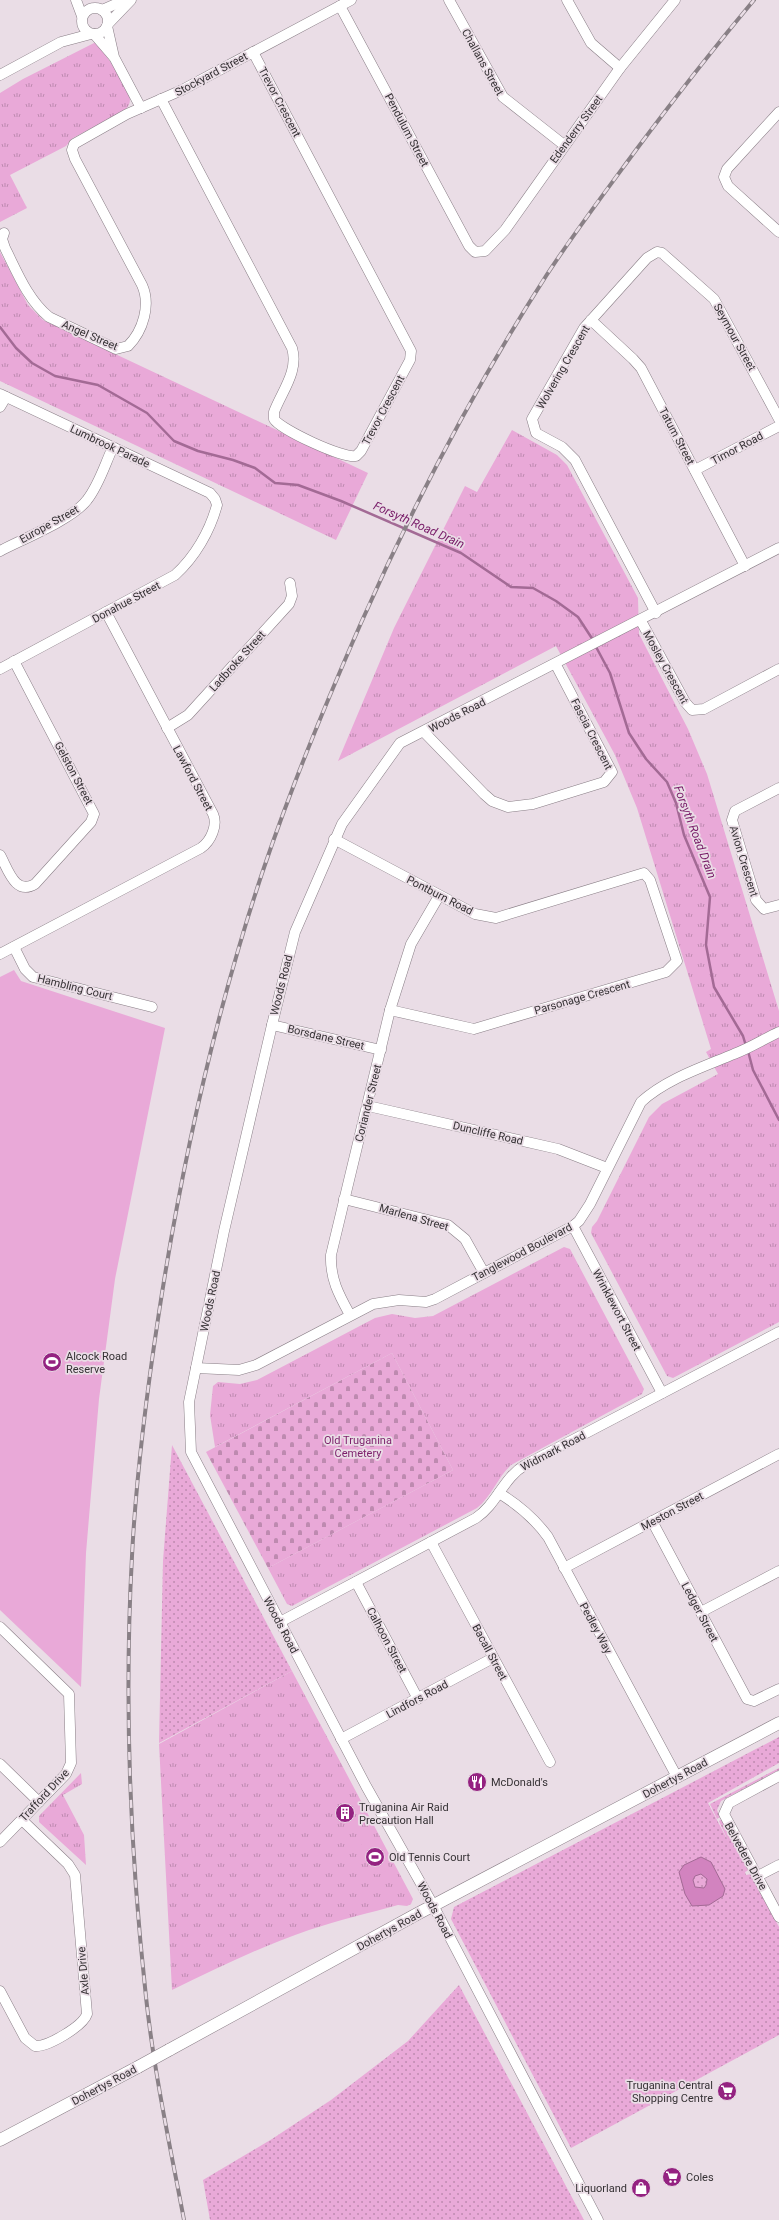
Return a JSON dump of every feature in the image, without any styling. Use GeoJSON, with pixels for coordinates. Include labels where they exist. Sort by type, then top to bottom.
{"type":"FeatureCollection","features":[{"type":"Feature","properties":{"kind":"main road","name":"Dohertys Road"},"geometry":{"type":"LineString","coordinates":[[0,2140],[138,2067],[434,1906],[779,1723]]}},
{"type":"Feature","properties":{"kind":"street"},"geometry":{"type":"LineString","coordinates":[[76,0],[82,19],[83,28],[93,34],[114,58],[141,108]]}},
{"type":"Feature","properties":{"kind":"street"},"geometry":{"type":"LineString","coordinates":[[61,42],[82,19],[88,9],[125,0]]}},
{"type":"Feature","properties":{"kind":"street"},"geometry":{"type":"LineString","coordinates":[[0,75],[61,42],[102,32],[131,0]]}},
{"type":"Feature","properties":{"kind":"street","name":"Stockyard Street"},"geometry":{"type":"LineString","coordinates":[[72,147],[81,138],[141,108],[161,100],[351,0]]}},
{"type":"Feature","properties":{"kind":"street","name":"Challans Street"},"geometry":{"type":"LineString","coordinates":[[449,0],[502,98],[564,145]]}},
{"type":"Feature","properties":{"kind":"street"},"geometry":{"type":"LineString","coordinates":[[567,0],[591,43],[620,68]]}},
{"type":"Feature","properties":{"kind":"street","name":"Edenderry Street"},"geometry":{"type":"LineString","coordinates":[[475,252],[487,249],[505,230],[620,68],[675,0]]}},
{"type":"Feature","properties":{"kind":"street"},"geometry":{"type":"LineString","coordinates":[[97,6],[108,17],[107,25],[114,58]]}},
{"type":"Feature","properties":{"kind":"street","name":"Pendulum Street"},"geometry":{"type":"LineString","coordinates":[[340,6],[468,246],[475,252]]}},
{"type":"Feature","properties":{"kind":"street","name":"Trevor Crescent"},"geometry":{"type":"LineString","coordinates":[[161,100],[292,348],[294,358],[293,368],[274,412],[274,419],[282,427],[341,454],[356,456],[361,451],[410,360],[411,351],[253,52]]}},
{"type":"Feature","properties":{"kind":"street"},"geometry":{"type":"LineString","coordinates":[[779,112],[727,170],[724,177],[728,186],[779,232]]}},
{"type":"Feature","properties":{"kind":"street","name":"Angel Street"},"geometry":{"type":"LineString","coordinates":[[4,233],[2,239],[5,248],[31,298],[49,317],[116,349],[123,349],[131,344],[144,316],[147,304],[145,292],[75,159],[72,147]]}},
{"type":"Feature","properties":{"kind":"street","name":"Wolvering Crescent"},"geometry":{"type":"LineString","coordinates":[[656,613],[575,460],[562,447],[536,432],[532,419],[580,334],[647,258],[657,252]]}},
{"type":"Feature","properties":{"kind":"street","name":"Seymour Street"},"geometry":{"type":"LineString","coordinates":[[657,252],[668,257],[714,299],[779,419]]}},
{"type":"Feature","properties":{"kind":"street","name":"Tatum Street"},"geometry":{"type":"LineString","coordinates":[[591,320],[633,358],[641,368],[745,566]]}},
{"type":"Feature","properties":{"kind":"street"},"geometry":{"type":"LineString","coordinates":[[0,408],[3,396]]}},
{"type":"Feature","properties":{"kind":"street","name":"Lumbrook Parade"},"geometry":{"type":"LineString","coordinates":[[3,396],[210,493],[217,502]]}},
{"type":"Feature","properties":{"kind":"street","name":"Timor Road"},"geometry":{"type":"LineString","coordinates":[[695,470],[779,426]]}},
{"type":"Feature","properties":{"kind":"street","name":"Europe Street"},"geometry":{"type":"LineString","coordinates":[[0,551],[72,513],[83,505],[92,493],[113,447]]}},
{"type":"Feature","properties":{"kind":"street","name":"Donahue Street"},"geometry":{"type":"LineString","coordinates":[[0,669],[162,583],[182,568],[197,549],[215,512],[217,502]]}},
{"type":"Feature","properties":{"kind":"street","name":"Woods Road"},"geometry":{"type":"LineString","coordinates":[[598,2220],[434,1906],[341,1739],[191,1452],[189,1402],[224,1231],[295,932],[334,839],[342,824],[400,743],[558,664],[779,548]]}},
{"type":"Feature","properties":{"kind":"street","name":"Ladbroke Street"},"geometry":{"type":"LineString","coordinates":[[167,728],[188,715],[289,604],[292,596],[290,583]]}},
{"type":"Feature","properties":{"kind":"street","name":"Lawford Street"},"geometry":{"type":"LineString","coordinates":[[0,954],[207,844],[214,824],[214,818],[106,612]]}},
{"type":"Feature","properties":{"kind":"street","name":"Mosley Crescent"},"geometry":{"type":"LineString","coordinates":[[641,621],[685,702],[692,710],[698,711],[704,709],[779,669]]}},
{"type":"Feature","properties":{"kind":"street","name":"Gelston Street"},"geometry":{"type":"LineString","coordinates":[[0,855],[15,883],[23,888],[34,884],[88,826],[94,814],[14,661]]}},
{"type":"Feature","properties":{"kind":"street","name":"Fascia Crescent"},"geometry":{"type":"LineString","coordinates":[[424,732],[484,794],[492,800],[508,807],[533,804],[604,782],[612,772],[558,664]]}},
{"type":"Feature","properties":{"kind":"street","name":"Avion Crescent"},"geometry":{"type":"LineString","coordinates":[[779,788],[736,811],[732,820],[756,900],[764,909],[779,905]]}},
{"type":"Feature","properties":{"kind":"street","name":"Pontburn Road"},"geometry":{"type":"LineString","coordinates":[[334,839],[475,914],[496,918],[644,873]]}},
{"type":"Feature","properties":{"kind":"street","name":"Parsonage Crescent"},"geometry":{"type":"LineString","coordinates":[[390,1010],[474,1029],[666,972],[677,961],[650,880],[644,873]]}},
{"type":"Feature","properties":{"kind":"street","name":"Coriander Street"},"geometry":{"type":"LineString","coordinates":[[350,1315],[334,1284],[330,1269],[331,1255],[390,1010],[411,944],[439,896]]}},
{"type":"Feature","properties":{"kind":"street","name":"Hambling Court"},"geometry":{"type":"LineString","coordinates":[[14,947],[25,969],[33,977],[152,1007]]}},
{"type":"Feature","properties":{"kind":"street","name":"Borsdane Street"},"geometry":{"type":"LineString","coordinates":[[272,1025],[381,1050]]}},
{"type":"Feature","properties":{"kind":"street","name":"Tanglewood Boulevard"},"geometry":{"type":"LineString","coordinates":[[196,1368],[239,1370],[256,1365],[350,1315],[383,1301],[426,1302],[573,1226],[584,1214],[641,1102],[650,1094],[670,1083],[779,1032]]}},
{"type":"Feature","properties":{"kind":"street","name":"Duncliffe Road"},"geometry":{"type":"LineString","coordinates":[[368,1106],[558,1149],[607,1168]]}},
{"type":"Feature","properties":{"kind":"street","name":"Marlena Street"},"geometry":{"type":"LineString","coordinates":[[344,1199],[448,1225],[465,1239],[484,1273]]}},
{"type":"Feature","properties":{"kind":"street","name":"Wrinklewort Street"},"geometry":{"type":"LineString","coordinates":[[573,1226],[662,1393]]}},
{"type":"Feature","properties":{"kind":"street","name":"Widmark Road"},"geometry":{"type":"LineString","coordinates":[[280,1622],[486,1512],[516,1470],[779,1332]]}},
{"type":"Feature","properties":{"kind":"street","name":"Meston Street"},"geometry":{"type":"LineString","coordinates":[[564,1568],[779,1454]]}},
{"type":"Feature","properties":{"kind":"street","name":"Pedley Way"},"geometry":{"type":"LineString","coordinates":[[499,1492],[513,1501],[541,1527],[677,1777]]}},
{"type":"Feature","properties":{"kind":"street","name":"Ledger Street"},"geometry":{"type":"LineString","coordinates":[[652,1521],[745,1696],[750,1701],[758,1700],[779,1688]]}},
{"type":"Feature","properties":{"kind":"street","name":"Bacall Street"},"geometry":{"type":"LineString","coordinates":[[431,1542],[550,1762]]}},
{"type":"Feature","properties":{"kind":"street"},"geometry":{"type":"LineString","coordinates":[[701,1612],[779,1571]]}},
{"type":"Feature","properties":{"kind":"street","name":"Calhoon Street"},"geometry":{"type":"LineString","coordinates":[[356,1582],[418,1699]]}},
{"type":"Feature","properties":{"kind":"street","name":"Trafford Drive"},"geometry":{"type":"LineString","coordinates":[[0,1627],[67,1691],[70,1696],[71,1767],[0,1842]]}},
{"type":"Feature","properties":{"kind":"street","name":"Lindfors Road"},"geometry":{"type":"LineString","coordinates":[[341,1739],[493,1658]]}},
{"type":"Feature","properties":{"kind":"street"},"geometry":{"type":"LineString","coordinates":[[0,1764],[39,1802]]}},
{"type":"Feature","properties":{"kind":"street","name":"Belvedere Drive"},"geometry":{"type":"LineString","coordinates":[[779,1776],[734,1799],[726,1807],[726,1818],[779,1917]]}},
{"type":"Feature","properties":{"kind":"street","name":"Axle Drive"},"geometry":{"type":"LineString","coordinates":[[0,1992],[25,2038],[35,2046],[46,2044],[79,2026],[87,2014],[75,1875],[68,1864],[22,1820]]}},
{"type":"Feature","properties":{"kind":"street"},"geometry":{"type":"LineString","coordinates":[[758,1876],[779,1865]]}},
{"type":"Feature","properties":{"kind":"green space"},"geometry":{"type":"Polygon","coordinates":[[[96,42],[116,70],[125,86],[130,99],[129,105],[125,110],[73,138],[66,146],[10,175],[27,208],[0,222],[0,93],[23,79],[96,42]]]}},
{"type":"Feature","properties":{"kind":"green space"},"geometry":{"type":"Polygon","coordinates":[[[0,252],[28,305],[43,320],[368,473],[336,540],[0,381],[0,252]]]}},
{"type":"Feature","properties":{"kind":"green space"},"geometry":{"type":"Polygon","coordinates":[[[512,430],[557,455],[567,465],[638,598],[639,634],[688,729],[707,774],[779,1011],[779,1322],[673,1378],[667,1376],[591,1233],[592,1227],[597,1221],[649,1117],[662,1104],[718,1074],[706,1052],[711,1049],[637,808],[615,755],[556,646],[338,761],[394,628],[465,486],[477,492],[512,430]]]}},
{"type":"Feature","properties":{"kind":"green space","name":"Alcock Road Reserve"},"geometry":{"type":"Polygon","coordinates":[[[14,970],[21,981],[165,1028],[115,1279],[99,1399],[86,1553],[81,1687],[0,1610],[0,977],[14,970]]]}},
{"type":"Feature","properties":{"kind":"green space"},"geometry":{"type":"Polygon","coordinates":[[[564,1247],[570,1249],[644,1389],[642,1394],[511,1465],[487,1498],[477,1508],[292,1606],[287,1604],[268,1568],[453,1470],[392,1353],[215,1447],[210,1415],[213,1386],[218,1382],[240,1384],[257,1380],[375,1318],[392,1314],[415,1318],[433,1316],[564,1247]]]}},
{"type":"Feature","properties":{"kind":"green space","name":"Old Truganina Cemetery"},"geometry":{"type":"Polygon","coordinates":[[[392,1353],[453,1470],[268,1568],[206,1452],[392,1353]]]}},
{"type":"Feature","properties":{"kind":"green space"},"geometry":{"type":"Polygon","coordinates":[[[172,1445],[292,1671],[159,1743],[163,1561],[172,1445]]]}},
{"type":"Feature","properties":{"kind":"green space"},"geometry":{"type":"Polygon","coordinates":[[[292,1671],[413,1899],[411,1904],[407,1906],[398,1905],[331,1923],[291,1936],[172,1990],[159,1744],[292,1671]]]}},
{"type":"Feature","properties":{"kind":"green space"},"geometry":{"type":"Polygon","coordinates":[[[779,1737],[779,1763],[708,1803],[728,1841],[719,1821],[722,1819],[749,1870],[745,1872],[746,1875],[751,1874],[779,1927],[779,2035],[571,2148],[451,1919],[454,1907],[779,1737]]]}},
{"type":"Feature","properties":{"kind":"green space"},"geometry":{"type":"Polygon","coordinates":[[[779,1768],[779,1770],[721,1801],[717,1810],[720,1817],[717,1819],[710,1804],[779,1768]]]}},
{"type":"Feature","properties":{"kind":"green space"},"geometry":{"type":"Polygon","coordinates":[[[81,1773],[82,1784],[63,1795],[84,1835],[86,1865],[39,1822],[39,1816],[81,1773]]]}},
{"type":"Feature","properties":{"kind":"green space","name":"Old Tennis Court"},"geometry":{"type":"Polygon","coordinates":[[[374,1838],[390,1869],[376,1875],[360,1845],[374,1838]]]}},
{"type":"Feature","properties":{"kind":"green space"},"geometry":{"type":"Polygon","coordinates":[[[459,1985],[584,2220],[210,2220],[203,2180],[272,2139],[331,2100],[408,2041],[459,1985]]]}},
{"type":"Feature","properties":{"kind":"shaded area"},"geometry":{"type":"Polygon","coordinates":[[[701,1857],[711,1862],[725,1889],[723,1896],[709,1905],[692,1906],[685,1894],[679,1872],[684,1865],[701,1857]],[[701,1874],[695,1876],[693,1880],[695,1887],[704,1888],[707,1879],[701,1874]]]}},
{"type":"Feature","properties":{"kind":"waterway","name":"Forsyth Road Drain"},"geometry":{"type":"LineString","coordinates":[[0,327],[16,348],[32,363],[55,376],[98,385],[147,413],[174,441],[198,451],[233,460],[255,468],[275,483],[298,485],[341,501],[461,553],[511,587],[533,588],[556,601],[578,617],[593,640]]}},
{"type":"Feature","properties":{"kind":"waterway","name":"Forsyth Road Drain"},"geometry":{"type":"LineString","coordinates":[[595,645],[610,673],[629,733],[646,759],[667,782],[676,803],[684,835],[710,897],[706,945],[714,987],[743,1036],[746,1046]]}},
{"type":"Feature","properties":{"kind":"waterway","name":"Forsyth Road Drain"},"geometry":{"type":"LineString","coordinates":[[748,1051],[753,1070],[779,1120]]}},
{"type":"Feature","properties":{"kind":"railway"},"geometry":{"type":"LineString","coordinates":[[184,2220],[153,2053],[140,1942],[132,1832],[130,1776],[130,1611],[136,1497],[142,1438],[165,1272],[182,1178],[214,1039],[239,947],[265,864],[295,783],[327,702],[361,623],[424,490],[470,403],[546,276],[601,197],[665,112],[754,0]]}},
{"type":"Feature","properties":{"kind":"place","name":"Alcock Road Reserve"},"geometry":{"type":"Point","coordinates":[52,1362]}},
{"type":"Feature","properties":{"kind":"place","name":"McDonald's"},"geometry":{"type":"Point","coordinates":[477,1782]}},
{"type":"Feature","properties":{"kind":"place","name":"Truganina Air Raid Precaution Hall"},"geometry":{"type":"Point","coordinates":[345,1813]}},
{"type":"Feature","properties":{"kind":"place","name":"Old Tennis Court"},"geometry":{"type":"Point","coordinates":[375,1857]}},
{"type":"Feature","properties":{"kind":"place","name":"Truganina Central Shopping Centre"},"geometry":{"type":"Point","coordinates":[727,2091]}},
{"type":"Feature","properties":{"kind":"place","name":"Coles"},"geometry":{"type":"Point","coordinates":[672,2177]}},
{"type":"Feature","properties":{"kind":"place","name":"Liquorland"},"geometry":{"type":"Point","coordinates":[641,2188]}}]}
